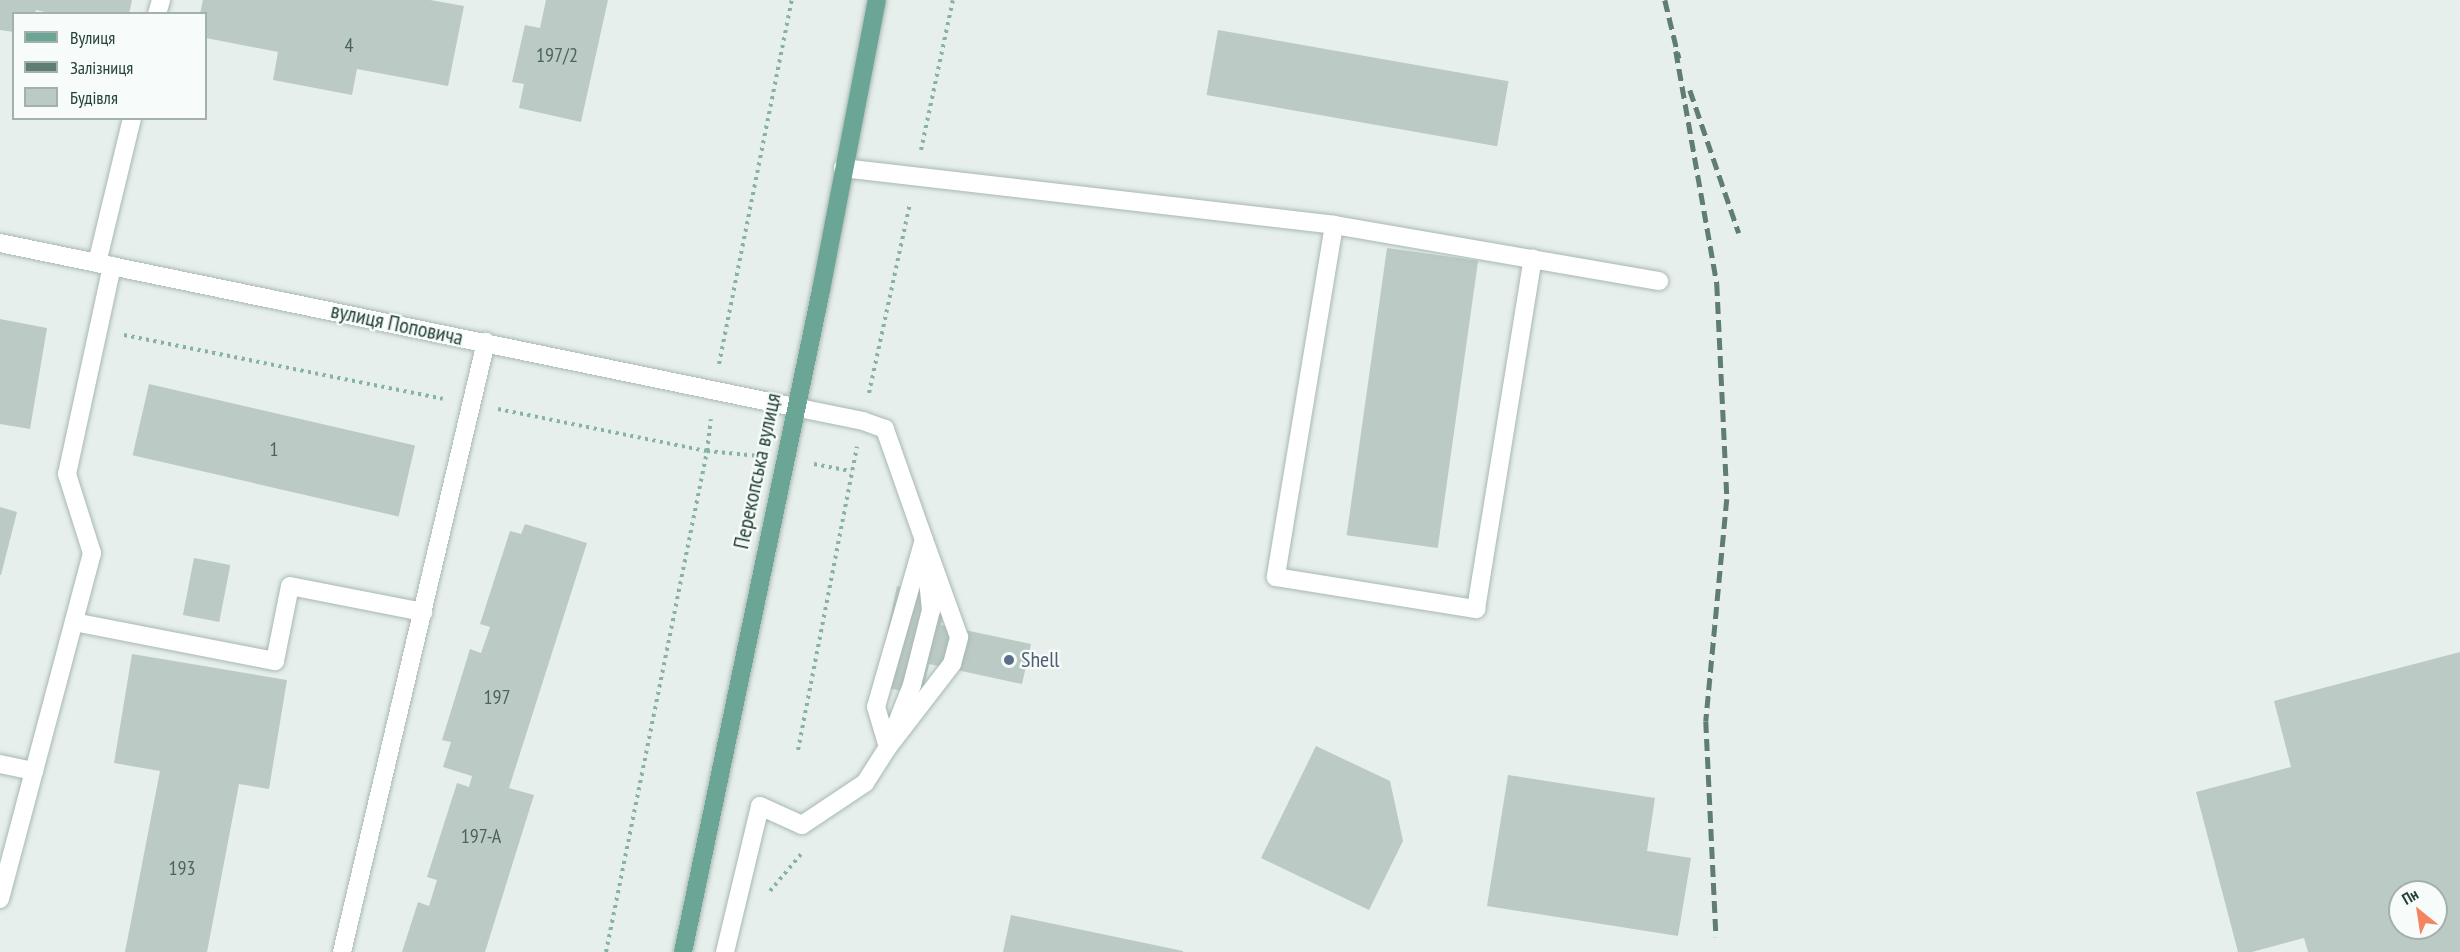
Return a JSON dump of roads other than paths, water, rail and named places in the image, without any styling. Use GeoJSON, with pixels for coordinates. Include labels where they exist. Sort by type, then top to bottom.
{"type":"FeatureCollection","features":[{"type":"Feature","properties":{"kind":"main road","name":"Перекопська вулиця"},"geometry":{"type":"LineString","coordinates":[[683,952],[794,407],[821,290],[843,168],[878,0]]}},
{"type":"Feature","properties":{"kind":"street"},"geometry":{"type":"LineString","coordinates":[[0,899],[92,553],[67,474],[100,330],[105,264],[132,120]]}},
{"type":"Feature","properties":{"kind":"street"},"geometry":{"type":"LineString","coordinates":[[843,168],[1334,225],[1659,280]]}},
{"type":"Feature","properties":{"kind":"street"},"geometry":{"type":"LineString","coordinates":[[1334,225],[1276,577],[1476,609],[1533,259]]}},
{"type":"Feature","properties":{"kind":"street","name":"вулиця Поповича"},"geometry":{"type":"LineString","coordinates":[[0,243],[863,421],[885,429],[924,540]]}},
{"type":"Feature","properties":{"kind":"street"},"geometry":{"type":"LineString","coordinates":[[342,952],[486,342]]}},
{"type":"Feature","properties":{"kind":"street"},"geometry":{"type":"LineString","coordinates":[[888,747],[876,707],[924,540]]}},
{"type":"Feature","properties":{"kind":"street"},"geometry":{"type":"LineString","coordinates":[[888,747],[912,685],[931,610],[924,540]]}},
{"type":"Feature","properties":{"kind":"street"},"geometry":{"type":"LineString","coordinates":[[725,952],[760,806],[802,825],[865,783],[888,747],[952,663],[959,637],[924,540]]}},
{"type":"Feature","properties":{"kind":"street"},"geometry":{"type":"LineString","coordinates":[[74,622],[275,662],[290,586],[423,612]]}},
{"type":"Feature","properties":{"kind":"street"},"geometry":{"type":"LineString","coordinates":[[0,764],[34,771]]}},
{"type":"Feature","properties":{"kind":"railway"},"geometry":{"type":"LineString","coordinates":[[1665,0],[1679,58]]}},
{"type":"Feature","properties":{"kind":"railway"},"geometry":{"type":"LineString","coordinates":[[1676,51],[1717,284],[1727,499],[1706,721],[1716,937]]}},
{"type":"Feature","properties":{"kind":"railway"},"geometry":{"type":"LineString","coordinates":[[1690,90],[1739,233]]}},
{"type":"Feature","properties":{"kind":"place","name":"Shell"},"geometry":{"type":"Point","coordinates":[1009,660]}}]}
